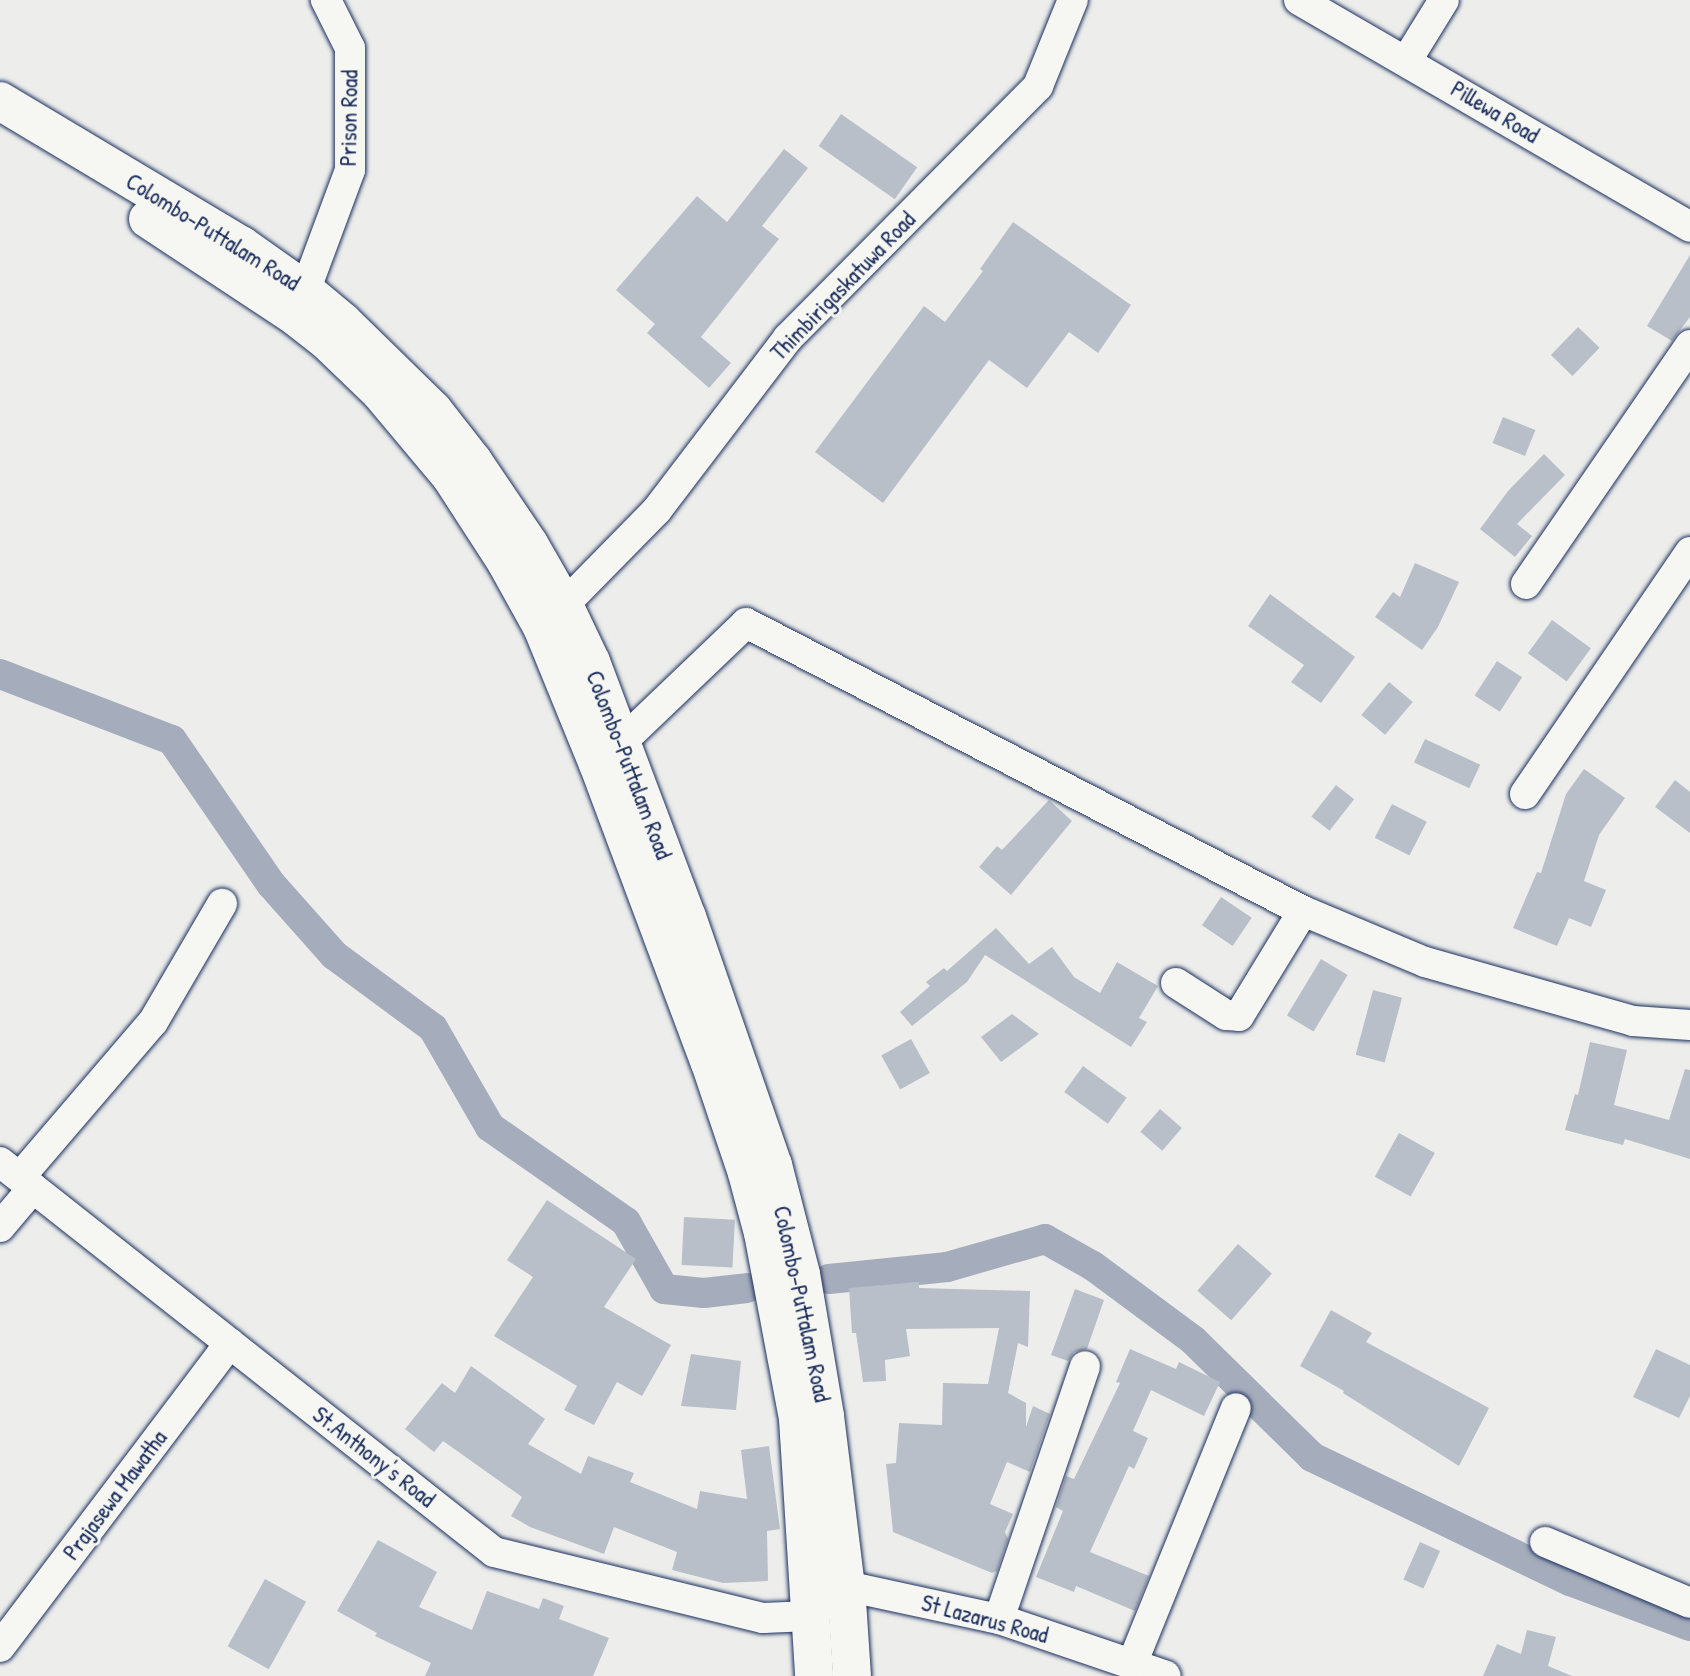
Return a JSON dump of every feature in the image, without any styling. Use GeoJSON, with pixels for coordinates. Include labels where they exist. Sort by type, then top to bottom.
{"type":"FeatureCollection","features":[{"type":"Feature","properties":{"kind":"highway","name":"Colombo-Puttalam Road"},"geometry":{"type":"LineString","coordinates":[[0,101],[241,245],[300,303],[327,341],[380,392],[451,477],[506,562],[553,616],[723,1016],[773,1165],[801,1274],[813,1343],[846,1586],[852,1676]]}},
{"type":"Feature","properties":{"kind":"highway","name":"Colombo-Puttalam Road"},"geometry":{"type":"LineString","coordinates":[[0,127],[208,257],[300,303]]}},
{"type":"Feature","properties":{"kind":"highway","name":"Colombo-Puttalam Road"},"geometry":{"type":"LineString","coordinates":[[610,754],[747,1173],[763,1233],[798,1419],[814,1676]]}},
{"type":"Feature","properties":{"kind":"street","name":"Prison Road"},"geometry":{"type":"LineString","coordinates":[[300,303],[350,170],[350,48],[326,0]]}},
{"type":"Feature","properties":{"kind":"street","name":"Thimbirigaskatuwa Road"},"geometry":{"type":"LineString","coordinates":[[553,616],[657,510],[788,338],[1038,86],[1073,0]]}},
{"type":"Feature","properties":{"kind":"street","name":"Pillewa Road"},"geometry":{"type":"LineString","coordinates":[[1299,0],[1407,60],[1690,228]]}},
{"type":"Feature","properties":{"kind":"street"},"geometry":{"type":"LineString","coordinates":[[1407,60],[1444,0]]}},
{"type":"Feature","properties":{"kind":"street"},"geometry":{"type":"LineString","coordinates":[[1526,584],[1690,346]]}},
{"type":"Feature","properties":{"kind":"street"},"geometry":{"type":"LineString","coordinates":[[1525,794],[1690,552]]}},
{"type":"Feature","properties":{"kind":"street"},"geometry":{"type":"LineString","coordinates":[[610,754],[746,623],[1303,911],[1426,961],[1633,1021],[1690,1025]]}},
{"type":"Feature","properties":{"kind":"street"},"geometry":{"type":"LineString","coordinates":[[0,1227],[18,1176],[153,1022],[222,904]]}},
{"type":"Feature","properties":{"kind":"street"},"geometry":{"type":"LineString","coordinates":[[1176,983],[1226,1015],[1239,1016],[1303,911]]}},
{"type":"Feature","properties":{"kind":"street","name":"St.Anthony's Road"},"geometry":{"type":"LineString","coordinates":[[18,1176],[494,1552],[763,1618],[810,1616]]}},
{"type":"Feature","properties":{"kind":"street","name":"Prajasewa Mawatha"},"geometry":{"type":"LineString","coordinates":[[0,1647],[230,1343]]}},
{"type":"Feature","properties":{"kind":"street"},"geometry":{"type":"LineString","coordinates":[[999,1619],[1085,1366]]}},
{"type":"Feature","properties":{"kind":"street"},"geometry":{"type":"LineString","coordinates":[[1132,1664],[1236,1408]]}},
{"type":"Feature","properties":{"kind":"street"},"geometry":{"type":"LineString","coordinates":[[1545,1542],[1690,1603]]}},
{"type":"Feature","properties":{"kind":"street"},"geometry":{"type":"LineString","coordinates":[[810,1616],[846,1586]]}},
{"type":"Feature","properties":{"kind":"street","name":"St Lazarus Road"},"geometry":{"type":"LineString","coordinates":[[846,1586],[999,1619],[1166,1676]]}},
{"type":"Feature","properties":{"kind":"building"},"geometry":{"type":"Polygon","coordinates":[[[841,114],[917,167],[895,199],[819,146],[841,114]]]}},
{"type":"Feature","properties":{"kind":"building"},"geometry":{"type":"Polygon","coordinates":[[[784,149],[808,168],[762,226],[779,239],[701,337],[731,363],[709,388],[647,333],[655,324],[616,290],[697,196],[727,222],[784,149]]]}},
{"type":"Feature","properties":{"kind":"building"},"geometry":{"type":"Polygon","coordinates":[[[1013,222],[1131,305],[1098,353],[1069,332],[1027,388],[989,360],[883,503],[815,452],[924,306],[945,322],[983,271],[980,269],[1013,222]]]}},
{"type":"Feature","properties":{"kind":"building"},"geometry":{"type":"Polygon","coordinates":[[[1690,255],[1690,317],[1672,341],[1647,326],[1690,255]]]}},
{"type":"Feature","properties":{"kind":"building"},"geometry":{"type":"Polygon","coordinates":[[[1578,327],[1600,348],[1572,376],[1551,355],[1578,327]]]}},
{"type":"Feature","properties":{"kind":"building"},"geometry":{"type":"Polygon","coordinates":[[[1503,417],[1535,430],[1525,456],[1493,443],[1503,417]]]}},
{"type":"Feature","properties":{"kind":"building"},"geometry":{"type":"Polygon","coordinates":[[[1544,454],[1565,475],[1517,524],[1532,536],[1515,557],[1480,529],[1508,491],[1544,454]]]}},
{"type":"Feature","properties":{"kind":"building"},"geometry":{"type":"Polygon","coordinates":[[[1415,563],[1459,582],[1438,627],[1422,650],[1375,617],[1393,592],[1400,597],[1415,563]]]}},
{"type":"Feature","properties":{"kind":"building"},"geometry":{"type":"Polygon","coordinates":[[[1270,594],[1355,657],[1321,703],[1291,682],[1304,665],[1248,626],[1270,594]]]}},
{"type":"Feature","properties":{"kind":"building"},"geometry":{"type":"Polygon","coordinates":[[[1552,620],[1591,648],[1567,681],[1528,653],[1552,620]]]}},
{"type":"Feature","properties":{"kind":"building"},"geometry":{"type":"Polygon","coordinates":[[[1497,661],[1522,677],[1500,712],[1475,695],[1497,661]]]}},
{"type":"Feature","properties":{"kind":"building"},"geometry":{"type":"Polygon","coordinates":[[[1389,682],[1413,702],[1385,735],[1361,715],[1389,682]]]}},
{"type":"Feature","properties":{"kind":"building"},"geometry":{"type":"Polygon","coordinates":[[[1425,739],[1480,765],[1469,788],[1414,763],[1425,739]]]}},
{"type":"Feature","properties":{"kind":"building"},"geometry":{"type":"Polygon","coordinates":[[[1584,769],[1625,798],[1599,835],[1584,881],[1606,890],[1591,927],[1569,918],[1557,946],[1513,928],[1537,872],[1541,873],[1566,794],[1584,769]]]}},
{"type":"Feature","properties":{"kind":"building"},"geometry":{"type":"Polygon","coordinates":[[[1675,780],[1690,792],[1690,833],[1655,807],[1675,780]]]}},
{"type":"Feature","properties":{"kind":"building"},"geometry":{"type":"Polygon","coordinates":[[[1336,785],[1354,799],[1329,831],[1311,817],[1336,785]]]}},
{"type":"Feature","properties":{"kind":"building"},"geometry":{"type":"Polygon","coordinates":[[[1049,800],[1072,821],[1011,895],[979,867],[997,846],[1002,850],[1049,800]]]}},
{"type":"Feature","properties":{"kind":"building"},"geometry":{"type":"Polygon","coordinates":[[[1392,804],[1427,822],[1409,856],[1375,838],[1392,804]]]}},
{"type":"Feature","properties":{"kind":"building"},"geometry":{"type":"Polygon","coordinates":[[[1221,897],[1252,918],[1233,946],[1202,925],[1221,897]]]}},
{"type":"Feature","properties":{"kind":"building"},"geometry":{"type":"Polygon","coordinates":[[[996,928],[1029,964],[1052,947],[1074,977],[1100,993],[1117,962],[1158,986],[1139,1018],[1147,1022],[1131,1047],[985,955],[967,982],[912,1026],[900,1012],[930,986],[926,982],[944,968],[947,971],[996,928]]]}},
{"type":"Feature","properties":{"kind":"building"},"geometry":{"type":"Polygon","coordinates":[[[1321,959],[1348,975],[1314,1032],[1287,1016],[1321,959]]]}},
{"type":"Feature","properties":{"kind":"building"},"geometry":{"type":"Polygon","coordinates":[[[1373,990],[1402,998],[1385,1062],[1356,1055],[1373,990]]]}},
{"type":"Feature","properties":{"kind":"building"},"geometry":{"type":"Polygon","coordinates":[[[1012,1014],[1039,1034],[1001,1062],[981,1037],[1012,1014]]]}},
{"type":"Feature","properties":{"kind":"building"},"geometry":{"type":"Polygon","coordinates":[[[911,1039],[930,1073],[900,1090],[881,1055],[911,1039]]]}},
{"type":"Feature","properties":{"kind":"building"},"geometry":{"type":"Polygon","coordinates":[[[1590,1042],[1627,1050],[1614,1105],[1669,1120],[1685,1069],[1690,1070],[1690,1159],[1625,1139],[1623,1145],[1565,1130],[1575,1094],[1578,1095],[1590,1042]]]}},
{"type":"Feature","properties":{"kind":"building"},"geometry":{"type":"Polygon","coordinates":[[[1083,1066],[1127,1098],[1108,1124],[1064,1092],[1083,1066]]]}},
{"type":"Feature","properties":{"kind":"building"},"geometry":{"type":"Polygon","coordinates":[[[1160,1109],[1182,1128],[1162,1151],[1140,1132],[1160,1109]]]}},
{"type":"Feature","properties":{"kind":"building"},"geometry":{"type":"Polygon","coordinates":[[[1399,1133],[1435,1153],[1411,1197],[1375,1177],[1399,1133]]]}},
{"type":"Feature","properties":{"kind":"building"},"geometry":{"type":"Polygon","coordinates":[[[547,1200],[636,1259],[604,1307],[671,1345],[642,1396],[617,1382],[594,1425],[564,1410],[577,1386],[494,1336],[533,1277],[507,1260],[547,1200]]]}},
{"type":"Feature","properties":{"kind":"building"},"geometry":{"type":"Polygon","coordinates":[[[684,1217],[735,1220],[732,1268],[681,1265],[684,1217]]]}},
{"type":"Feature","properties":{"kind":"building"},"geometry":{"type":"Polygon","coordinates":[[[1238,1244],[1272,1274],[1231,1320],[1197,1291],[1238,1244]]]}},
{"type":"Feature","properties":{"kind":"building"},"geometry":{"type":"Polygon","coordinates":[[[919,1282],[919,1288],[1030,1291],[1028,1347],[1018,1343],[1008,1393],[1026,1403],[1026,1427],[1033,1406],[1050,1414],[1030,1472],[1007,1462],[990,1504],[1013,1514],[1005,1532],[1008,1539],[997,1571],[992,1573],[893,1532],[886,1464],[896,1463],[899,1423],[942,1425],[943,1383],[988,1384],[999,1328],[906,1329],[910,1356],[885,1360],[886,1381],[863,1382],[856,1333],[852,1333],[849,1288],[919,1282]]]}},
{"type":"Feature","properties":{"kind":"building"},"geometry":{"type":"Polygon","coordinates":[[[1075,1289],[1104,1300],[1087,1349],[1074,1352],[1068,1361],[1051,1355],[1075,1289]]]}},
{"type":"Feature","properties":{"kind":"building"},"geometry":{"type":"Polygon","coordinates":[[[1331,1310],[1372,1333],[1366,1342],[1489,1408],[1459,1466],[1343,1393],[1344,1391],[1300,1366],[1331,1310]]]}},
{"type":"Feature","properties":{"kind":"building"},"geometry":{"type":"Polygon","coordinates":[[[1130,1349],[1176,1369],[1179,1362],[1220,1382],[1204,1416],[1151,1390],[1133,1431],[1148,1438],[1134,1469],[1129,1466],[1090,1552],[1149,1576],[1135,1611],[1076,1586],[1074,1592],[1036,1577],[1063,1511],[1056,1507],[1066,1476],[1074,1479],[1120,1383],[1116,1382],[1130,1349]]]}},
{"type":"Feature","properties":{"kind":"building"},"geometry":{"type":"Polygon","coordinates":[[[1656,1349],[1690,1365],[1690,1396],[1679,1418],[1633,1397],[1656,1349]]]}},
{"type":"Feature","properties":{"kind":"building"},"geometry":{"type":"Polygon","coordinates":[[[691,1354],[741,1361],[736,1410],[681,1406],[691,1354]]]}},
{"type":"Feature","properties":{"kind":"building"},"geometry":{"type":"Polygon","coordinates":[[[471,1366],[545,1419],[528,1444],[581,1474],[588,1456],[634,1473],[630,1482],[697,1509],[700,1491],[747,1499],[741,1450],[769,1446],[780,1529],[767,1531],[768,1581],[723,1583],[672,1570],[677,1552],[614,1527],[604,1554],[530,1527],[511,1516],[522,1497],[443,1441],[434,1452],[405,1429],[442,1383],[455,1393],[471,1366]]]}},
{"type":"Feature","properties":{"kind":"building"},"geometry":{"type":"Polygon","coordinates":[[[378,1540],[437,1572],[419,1607],[472,1630],[487,1591],[539,1609],[543,1598],[564,1606],[559,1619],[609,1638],[593,1676],[425,1676],[431,1663],[375,1636],[377,1633],[337,1611],[378,1540]]]}},
{"type":"Feature","properties":{"kind":"building"},"geometry":{"type":"Polygon","coordinates":[[[1420,1542],[1440,1551],[1423,1588],[1403,1579],[1420,1542]]]}},
{"type":"Feature","properties":{"kind":"building"},"geometry":{"type":"Polygon","coordinates":[[[265,1579],[306,1602],[269,1669],[228,1646],[265,1579]]]}},
{"type":"Feature","properties":{"kind":"building"},"geometry":{"type":"Polygon","coordinates":[[[1527,1630],[1556,1637],[1548,1666],[1572,1676],[1483,1676],[1497,1644],[1521,1654],[1527,1630]]]}},
{"type":"Feature","properties":{"kind":"waterway"},"geometry":{"type":"LineString","coordinates":[[0,674],[172,740],[271,884],[334,955],[433,1028],[490,1127],[626,1222],[664,1289],[704,1293],[747,1288]]}},
{"type":"Feature","properties":{"kind":"waterway"},"geometry":{"type":"LineString","coordinates":[[829,1279],[947,1267],[1045,1239],[1093,1266],[1193,1340],[1312,1457],[1570,1581],[1690,1626]]}}]}
